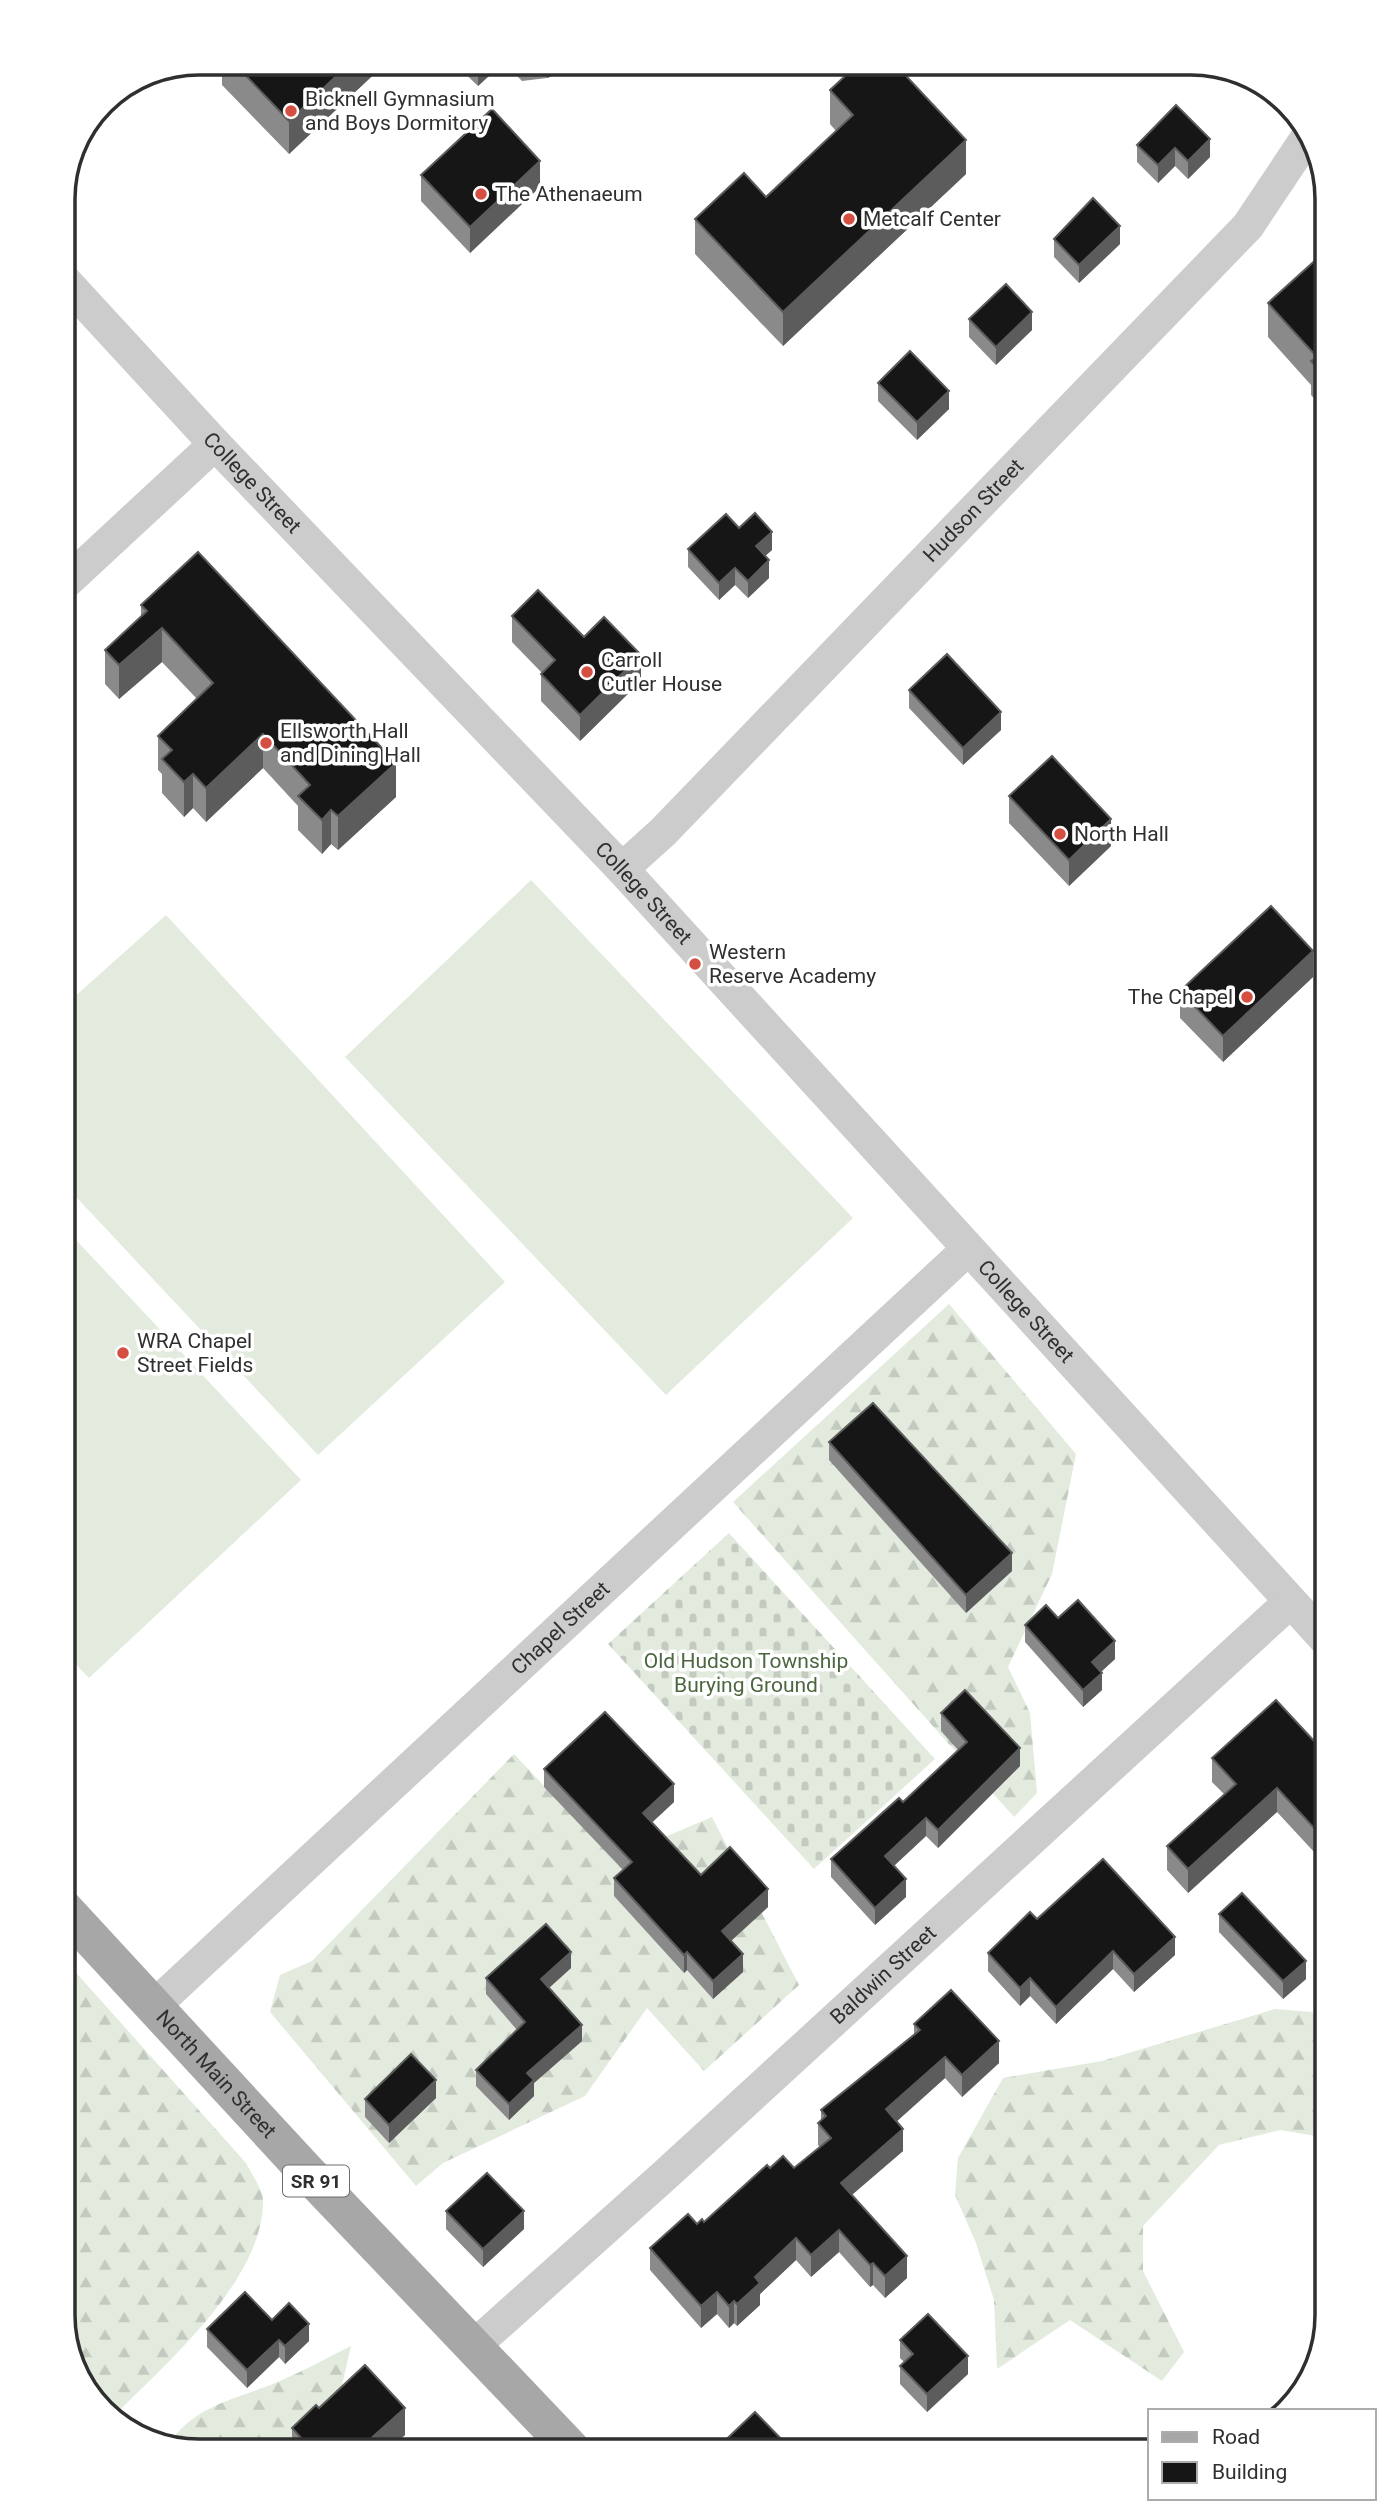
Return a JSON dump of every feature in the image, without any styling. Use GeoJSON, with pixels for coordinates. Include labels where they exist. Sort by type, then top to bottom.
{"type":"FeatureCollection","features":[{"type":"Feature","properties":{"kind":"main road","name":"North Main Street"},"geometry":{"type":"LineString","coordinates":[[75,1921],[303,2168],[561,2438]]}},
{"type":"Feature","properties":{"kind":"street","name":"Hudson Street"},"geometry":{"type":"LineString","coordinates":[[622,869],[663,832],[1248,226],[1302,145]]}},
{"type":"Feature","properties":{"kind":"street","name":"College Street"},"geometry":{"type":"LineString","coordinates":[[76,293],[215,444],[622,869],[1315,1628]]}},
{"type":"Feature","properties":{"kind":"street"},"geometry":{"type":"LineString","coordinates":[[76,573],[215,444]]}},
{"type":"Feature","properties":{"kind":"street","name":"Chapel Street"},"geometry":{"type":"LineString","coordinates":[[154,2006],[967,1250]]}},
{"type":"Feature","properties":{"kind":"street","name":"Baldwin Street"},"geometry":{"type":"LineString","coordinates":[[475,2345],[664,2176],[1290,1602]]}},
{"type":"Feature","properties":{"kind":"green space"},"geometry":{"type":"Polygon","coordinates":[[[531,880],[853,1218],[666,1395],[345,1057],[531,880]]]}},
{"type":"Feature","properties":{"kind":"green space"},"geometry":{"type":"Polygon","coordinates":[[[166,915],[505,1282],[318,1455],[76,1196],[76,996],[166,915]]]}},
{"type":"Feature","properties":{"kind":"green space","name":"WRA Chapel Street Fields"},"geometry":{"type":"Polygon","coordinates":[[[76,1239],[301,1480],[89,1678],[75,1664],[76,1239]]]}},
{"type":"Feature","properties":{"kind":"green space"},"geometry":{"type":"Polygon","coordinates":[[[949,1304],[1076,1454],[1052,1574],[1008,1667],[1030,1713],[1037,1793],[1014,1817],[733,1502],[949,1304]]]}},
{"type":"Feature","properties":{"kind":"green space","name":"Old Hudson Township Burying Ground"},"geometry":{"type":"Polygon","coordinates":[[[729,1533],[935,1759],[814,1869],[608,1644],[729,1533]]]}},
{"type":"Feature","properties":{"kind":"green space"},"geometry":{"type":"Polygon","coordinates":[[[514,1754],[613,1859],[712,1817],[799,1985],[704,2071],[647,2008],[585,2096],[443,2163],[416,2186],[270,2012],[280,1975],[312,1961],[514,1754]]]}},
{"type":"Feature","properties":{"kind":"green space"},"geometry":{"type":"Polygon","coordinates":[[[75,1972],[246,2163],[262,2197],[259,2231],[247,2261],[230,2290],[184,2346],[120,2410],[101,2390],[82,2355],[75,2315],[75,1972]]]}},
{"type":"Feature","properties":{"kind":"green space"},"geometry":{"type":"Polygon","coordinates":[[[1275,2009],[1312,2012],[1315,2015],[1315,2136],[1280,2130],[1219,2145],[1143,2226],[1143,2271],[1184,2352],[1162,2381],[1070,2320],[997,2369],[994,2300],[976,2243],[955,2195],[958,2158],[1003,2078],[1102,2061],[1275,2009]]]}},
{"type":"Feature","properties":{"kind":"green space"},"geometry":{"type":"Polygon","coordinates":[[[351,2346],[338,2402],[298,2438],[175,2436],[191,2420],[205,2411],[291,2376],[351,2346]]]}},
{"type":"Feature","properties":{"kind":"building"},"geometry":{"type":"Polygon","coordinates":[[[246,76],[336,76],[289,121],[246,76]]]}},
{"type":"Feature","properties":{"kind":"building","name":"Metcalf Center"},"geometry":{"type":"Polygon","coordinates":[[[845,76],[906,76],[966,140],[783,312],[695,219],[744,173],[766,197],[853,115],[830,90],[845,76]]]}},
{"type":"Feature","properties":{"kind":"building"},"geometry":{"type":"Polygon","coordinates":[[[1176,105],[1210,139],[1188,161],[1175,148],[1158,165],[1137,145],[1176,105]]]}},
{"type":"Feature","properties":{"kind":"building"},"geometry":{"type":"Polygon","coordinates":[[[492,109],[540,161],[470,227],[421,175],[492,109]]]}},
{"type":"Feature","properties":{"kind":"building"},"geometry":{"type":"Polygon","coordinates":[[[1093,198],[1120,226],[1079,265],[1054,239],[1093,198]]]}},
{"type":"Feature","properties":{"kind":"building"},"geometry":{"type":"Polygon","coordinates":[[[1315,261],[1315,355],[1268,303],[1315,261]]]}},
{"type":"Feature","properties":{"kind":"building"},"geometry":{"type":"Polygon","coordinates":[[[1006,284],[1032,312],[996,347],[969,319],[1006,284]]]}},
{"type":"Feature","properties":{"kind":"building"},"geometry":{"type":"Polygon","coordinates":[[[910,351],[949,391],[917,422],[878,383],[910,351]]]}},
{"type":"Feature","properties":{"kind":"building"},"geometry":{"type":"Polygon","coordinates":[[[755,513],[772,532],[756,546],[769,560],[748,581],[735,568],[719,583],[688,549],[726,514],[739,528],[755,513]]]}},
{"type":"Feature","properties":{"kind":"building","name":"Ellsworth Hall and Dining Hall"},"geometry":{"type":"Polygon","coordinates":[[[198,552],[396,763],[338,816],[331,810],[322,820],[298,796],[310,785],[263,734],[206,788],[193,774],[184,782],[162,759],[172,750],[158,736],[213,683],[162,628],[119,665],[105,650],[147,611],[141,605],[198,552]]]}},
{"type":"Feature","properties":{"kind":"building"},"geometry":{"type":"Polygon","coordinates":[[[538,590],[584,637],[604,617],[641,655],[580,715],[541,674],[555,660],[512,616],[538,590]]]}},
{"type":"Feature","properties":{"kind":"building"},"geometry":{"type":"Polygon","coordinates":[[[947,654],[1001,712],[963,748],[909,690],[947,654]]]}},
{"type":"Feature","properties":{"kind":"building"},"geometry":{"type":"Polygon","coordinates":[[[1052,756],[1111,819],[1069,860],[1009,796],[1052,756]]]}},
{"type":"Feature","properties":{"kind":"building"},"geometry":{"type":"Polygon","coordinates":[[[1271,906],[1313,951],[1223,1036],[1180,991],[1271,906]]]}},
{"type":"Feature","properties":{"kind":"building"},"geometry":{"type":"Polygon","coordinates":[[[873,1403],[1012,1553],[966,1595],[829,1442],[873,1403]]]}},
{"type":"Feature","properties":{"kind":"building"},"geometry":{"type":"Polygon","coordinates":[[[1078,1600],[1115,1641],[1092,1662],[1102,1673],[1083,1690],[1025,1625],[1046,1605],[1058,1618],[1078,1600]]]}},
{"type":"Feature","properties":{"kind":"building"},"geometry":{"type":"Polygon","coordinates":[[[965,1690],[1020,1748],[938,1830],[926,1818],[885,1856],[906,1879],[875,1908],[831,1859],[899,1798],[903,1802],[967,1742],[941,1713],[965,1690]]]}},
{"type":"Feature","properties":{"kind":"building"},"geometry":{"type":"Polygon","coordinates":[[[1276,1700],[1315,1742],[1315,1829],[1277,1788],[1188,1869],[1167,1846],[1236,1784],[1212,1758],[1276,1700]]]}},
{"type":"Feature","properties":{"kind":"building"},"geometry":{"type":"Polygon","coordinates":[[[605,1712],[674,1784],[643,1813],[701,1875],[730,1847],[768,1889],[722,1931],[743,1954],[713,1981],[687,1952],[684,1955],[614,1878],[632,1862],[544,1769],[605,1712]]]}},
{"type":"Feature","properties":{"kind":"building"},"geometry":{"type":"Polygon","coordinates":[[[1103,1859],[1175,1937],[1134,1974],[1113,1951],[1056,2007],[1030,1978],[1020,1988],[988,1953],[1030,1912],[1037,1919],[1103,1859]]]}},
{"type":"Feature","properties":{"kind":"building"},"geometry":{"type":"Polygon","coordinates":[[[1242,1893],[1306,1961],[1283,1981],[1219,1914],[1242,1893]]]}},
{"type":"Feature","properties":{"kind":"building"},"geometry":{"type":"Polygon","coordinates":[[[546,1924],[571,1952],[541,1979],[582,2025],[527,2073],[534,2080],[509,2104],[476,2070],[525,2022],[486,1978],[546,1924]]]}},
{"type":"Feature","properties":{"kind":"building"},"geometry":{"type":"Polygon","coordinates":[[[951,1990],[999,2041],[962,2075],[945,2057],[886,2109],[903,2129],[841,2183],[907,2256],[885,2276],[873,2263],[870,2265],[839,2230],[811,2255],[796,2238],[755,2277],[760,2283],[737,2304],[734,2301],[729,2306],[717,2292],[701,2306],[650,2248],[688,2214],[697,2224],[702,2219],[704,2222],[767,2165],[770,2168],[783,2156],[794,2168],[831,2138],[818,2123],[826,2116],[821,2110],[920,2030],[914,2024],[951,1990]]]}},
{"type":"Feature","properties":{"kind":"building"},"geometry":{"type":"Polygon","coordinates":[[[411,2054],[436,2080],[389,2125],[365,2099],[411,2054]]]}},
{"type":"Feature","properties":{"kind":"building"},"geometry":{"type":"Polygon","coordinates":[[[487,2173],[524,2211],[483,2249],[446,2211],[487,2173]]]}},
{"type":"Feature","properties":{"kind":"building"},"geometry":{"type":"Polygon","coordinates":[[[245,2292],[272,2320],[289,2303],[309,2324],[285,2346],[279,2340],[247,2370],[207,2329],[245,2292]]]}},
{"type":"Feature","properties":{"kind":"building"},"geometry":{"type":"Polygon","coordinates":[[[928,2314],[968,2356],[927,2394],[900,2366],[913,2354],[900,2340],[928,2314]]]}},
{"type":"Feature","properties":{"kind":"building"},"geometry":{"type":"Polygon","coordinates":[[[365,2365],[405,2408],[371,2438],[301,2438],[292,2428],[316,2405],[319,2408],[365,2365]]]}},
{"type":"Feature","properties":{"kind":"building"},"geometry":{"type":"Polygon","coordinates":[[[755,2412],[781,2439],[727,2439],[755,2412]]]}},
{"type":"Feature","properties":{"kind":"place","name":"Bicknell Gymnasium and Boys Dormitory"},"geometry":{"type":"Point","coordinates":[291,111]}},
{"type":"Feature","properties":{"kind":"place","name":"The Athenaeum"},"geometry":{"type":"Point","coordinates":[481,194]}},
{"type":"Feature","properties":{"kind":"place","name":"Metcalf Center"},"geometry":{"type":"Point","coordinates":[849,219]}},
{"type":"Feature","properties":{"kind":"place","name":"Carroll Cutler House"},"geometry":{"type":"Point","coordinates":[587,672]}},
{"type":"Feature","properties":{"kind":"place","name":"Ellsworth Hall and Dining Hall"},"geometry":{"type":"Point","coordinates":[266,743]}},
{"type":"Feature","properties":{"kind":"place","name":"North Hall"},"geometry":{"type":"Point","coordinates":[1060,834]}},
{"type":"Feature","properties":{"kind":"place","name":"Western Reserve Academy"},"geometry":{"type":"Point","coordinates":[695,964]}},
{"type":"Feature","properties":{"kind":"place","name":"The Chapel"},"geometry":{"type":"Point","coordinates":[1247,997]}},
{"type":"Feature","properties":{"kind":"place","name":"WRA Chapel Street Fields"},"geometry":{"type":"Point","coordinates":[123,1353]}}]}
